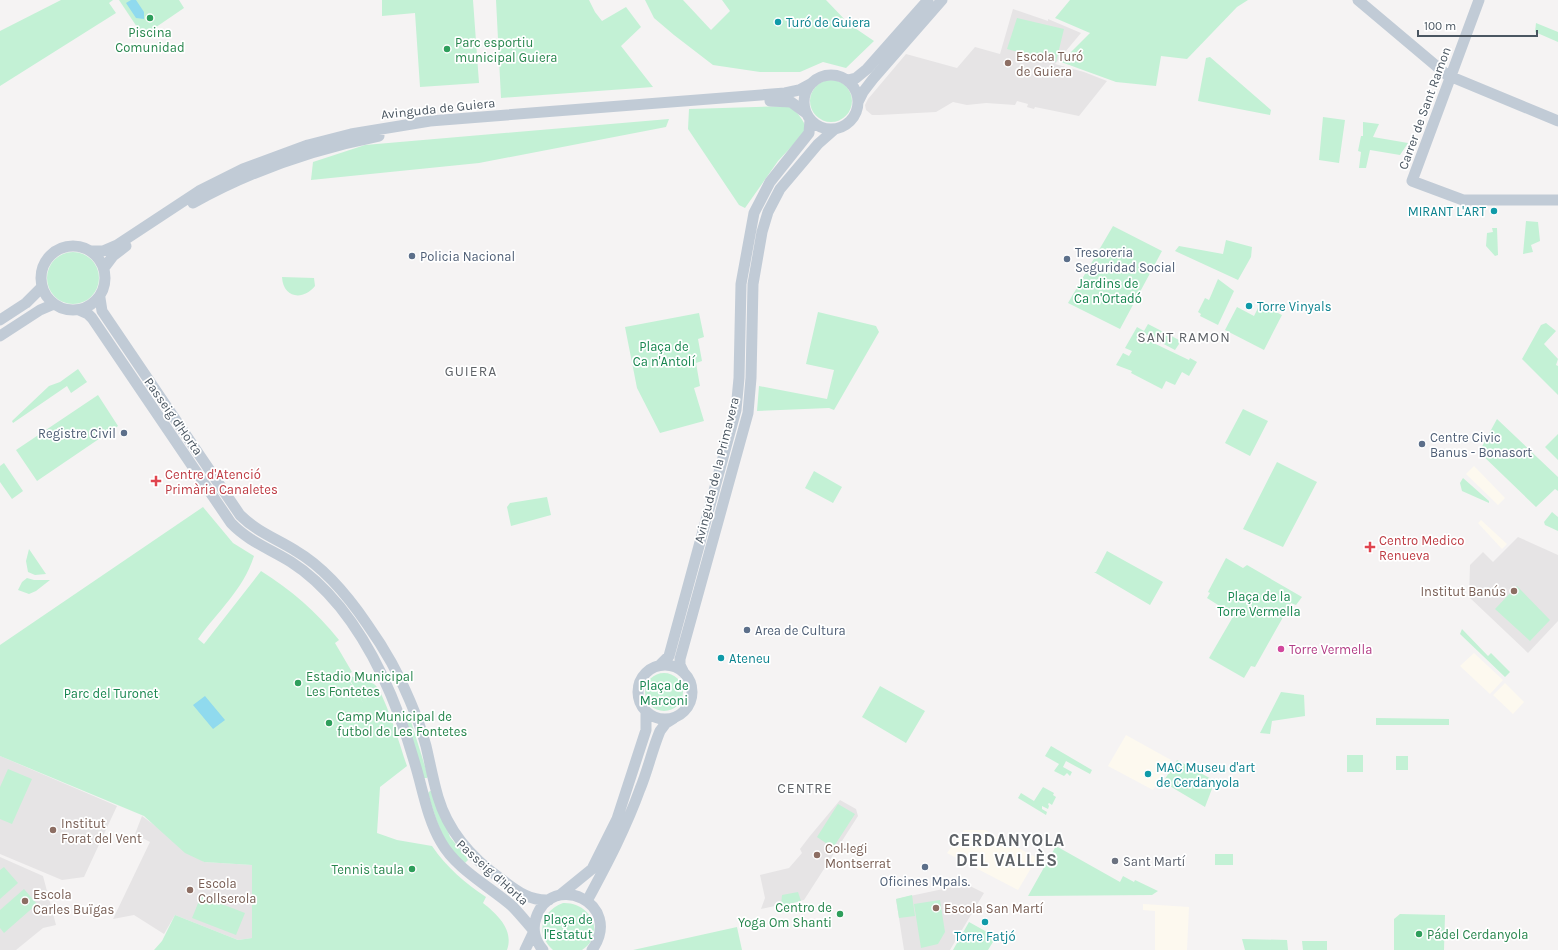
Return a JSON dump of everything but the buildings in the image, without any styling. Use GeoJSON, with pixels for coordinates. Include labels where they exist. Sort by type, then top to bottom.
{"type":"FeatureCollection","features":[{"type":"Feature","properties":{"kind":"street"},"geometry":{"type":"LineString","coordinates":[[929,1],[867,69],[856,78],[848,80],[828,75],[812,83],[804,96],[804,103],[808,116],[822,128],[835,129],[850,121],[855,115],[858,102],[868,85],[942,0]]}},
{"type":"Feature","properties":{"kind":"street"},"geometry":{"type":"LineString","coordinates":[[1358,0],[1450,77],[1558,121]]}},
{"type":"Feature","properties":{"kind":"street","name":"Carrer de Sant Ramon"},"geometry":{"type":"LineString","coordinates":[[1478,0],[1412,181],[1463,200],[1558,200]]}},
{"type":"Feature","properties":{"kind":"street"},"geometry":{"type":"LineString","coordinates":[[914,33],[929,1]]}},
{"type":"Feature","properties":{"kind":"street"},"geometry":{"type":"LineString","coordinates":[[848,80],[855,89],[858,102]]}},
{"type":"Feature","properties":{"kind":"street","name":"Avinguda de Guiera"},"geometry":{"type":"LineString","coordinates":[[92,252],[103,251],[117,245],[193,195],[231,175],[290,151],[338,137],[425,121],[785,93],[799,90],[812,83]]}},
{"type":"Feature","properties":{"kind":"street","name":"Avinguda de Guiera"},"geometry":{"type":"LineString","coordinates":[[104,268],[113,256],[121,250],[183,209],[224,187],[287,161],[371,138],[444,127],[780,100],[791,102],[808,116]]}},
{"type":"Feature","properties":{"kind":"street","name":"Avinguda de la Primavera"},"geometry":{"type":"LineString","coordinates":[[660,665],[669,656],[736,410],[739,378],[742,284],[754,213],[776,174],[811,130],[808,116]]}},
{"type":"Feature","properties":{"kind":"street","name":"Avinguda de la Primavera"},"geometry":{"type":"LineString","coordinates":[[683,671],[680,665],[680,659],[748,412],[751,378],[753,284],[762,232],[768,212],[780,189],[818,144],[835,129]]}},
{"type":"Feature","properties":{"kind":"street"},"geometry":{"type":"LineString","coordinates":[[68,246],[77,246],[92,252],[99,258],[104,268],[105,283],[100,298],[93,304],[79,310],[63,309],[54,304],[45,294],[42,287],[41,276],[43,266],[54,252],[68,246]]}},
{"type":"Feature","properties":{"kind":"street"},"geometry":{"type":"LineString","coordinates":[[0,320],[26,303],[42,287]]}},
{"type":"Feature","properties":{"kind":"street","name":"Passeig d'Horta"},"geometry":{"type":"LineString","coordinates":[[100,298],[102,312],[240,515],[260,532],[297,551],[324,572],[349,599],[367,623],[395,670],[410,701],[426,745],[438,798],[462,843],[480,864],[519,892],[533,899],[549,900]]}},
{"type":"Feature","properties":{"kind":"street"},"geometry":{"type":"LineString","coordinates":[[0,336],[40,310],[54,304]]}},
{"type":"Feature","properties":{"kind":"street","name":"Passeig d'Horta"},"geometry":{"type":"LineString","coordinates":[[79,310],[88,314],[92,318],[231,523],[239,531],[261,546],[290,561],[306,572],[334,601],[357,630],[384,676],[402,721],[434,830],[450,855],[470,874],[514,908],[534,931]]}},
{"type":"Feature","properties":{"kind":"street"},"geometry":{"type":"LineString","coordinates":[[588,901],[607,866],[627,823],[641,789],[660,731],[666,723],[674,718],[687,709],[693,694],[692,686],[683,671],[668,664],[660,665],[645,673],[638,687],[640,702],[646,712],[657,718],[674,718]]}},
{"type":"Feature","properties":{"kind":"street"},"geometry":{"type":"LineString","coordinates":[[525,950],[534,931],[537,913],[549,900],[560,895],[592,868],[613,826],[646,730],[646,712]]}},
{"type":"Feature","properties":{"kind":"street"},"geometry":{"type":"LineString","coordinates":[[560,895],[579,896],[588,901],[595,909],[600,920],[601,931],[598,942],[592,950]]}},
{"type":"Feature","properties":{"kind":"street"},"geometry":{"type":"LineString","coordinates":[[534,931],[536,940],[542,950]]}},
{"type":"Feature","properties":{"kind":"shaded area","name":"Escola Turó de Guiera"},"geometry":{"type":"Polygon","coordinates":[[[1013,9],[1048,21],[1048,19],[1081,33],[1055,64],[1084,72],[1107,81],[1079,116],[1035,107],[1034,109],[1027,107],[1028,104],[1017,101],[1015,105],[986,103],[967,105],[953,102],[936,112],[872,115],[866,110],[865,105],[868,99],[906,54],[957,68],[975,47],[1000,54],[1013,9]]]}},
{"type":"Feature","properties":{"kind":"shaded area"},"geometry":{"type":"Polygon","coordinates":[[[1474,466],[1505,498],[1498,505],[1466,474],[1474,466]]]}},
{"type":"Feature","properties":{"kind":"shaded area"},"geometry":{"type":"Polygon","coordinates":[[[1481,520],[1507,544],[1502,549],[1478,523],[1481,520]]]}},
{"type":"Feature","properties":{"kind":"shaded area","name":"Institut Banús"},"geometry":{"type":"Polygon","coordinates":[[[1518,537],[1558,555],[1558,621],[1528,653],[1469,597],[1470,565],[1483,552],[1493,562],[1518,537]]]}},
{"type":"Feature","properties":{"kind":"shaded area"},"geometry":{"type":"Polygon","coordinates":[[[1474,653],[1503,680],[1490,694],[1460,666],[1474,653]]]}},
{"type":"Feature","properties":{"kind":"shaded area"},"geometry":{"type":"Polygon","coordinates":[[[1505,683],[1524,702],[1513,714],[1493,695],[1505,683]]]}},
{"type":"Feature","properties":{"kind":"shaded area"},"geometry":{"type":"Polygon","coordinates":[[[1126,735],[1171,760],[1153,790],[1108,766],[1126,735]]]}},
{"type":"Feature","properties":{"kind":"shaded area","name":"Institut Forat del Vent"},"geometry":{"type":"Polygon","coordinates":[[[0,756],[117,806],[84,877],[62,880],[0,854],[0,756]]]}},
{"type":"Feature","properties":{"kind":"shaded area","name":"Col·legi Montserrat"},"geometry":{"type":"Polygon","coordinates":[[[840,800],[856,809],[858,816],[804,900],[761,909],[765,898],[760,875],[789,868],[802,853],[800,849],[840,800]]]}},
{"type":"Feature","properties":{"kind":"shaded area","name":"Escola Collserola"},"geometry":{"type":"Polygon","coordinates":[[[142,816],[204,862],[252,865],[252,938],[238,940],[175,915],[164,934],[134,915],[113,919],[150,842],[135,834],[142,816]]]}},
{"type":"Feature","properties":{"kind":"shaded area"},"geometry":{"type":"Polygon","coordinates":[[[964,830],[985,830],[1037,858],[1018,890],[947,853],[964,830]]]}},
{"type":"Feature","properties":{"kind":"shaded area","name":"Escola Carles Buïgas"},"geometry":{"type":"Polygon","coordinates":[[[0,857],[43,876],[56,925],[43,928],[16,950],[0,950],[0,857]]]}},
{"type":"Feature","properties":{"kind":"shaded area","name":"Escola San Martí"},"geometry":{"type":"Polygon","coordinates":[[[962,885],[970,886],[984,893],[950,950],[904,950],[896,899],[962,885]]]}},
{"type":"Feature","properties":{"kind":"shaded area"},"geometry":{"type":"Polygon","coordinates":[[[1143,904],[1189,907],[1187,950],[1155,950],[1155,911],[1143,910],[1143,904]]]}},
{"type":"Feature","properties":{"kind":"green space"},"geometry":{"type":"Polygon","coordinates":[[[61,0],[113,0],[109,3],[116,13],[0,86],[0,31],[61,0]]]}},
{"type":"Feature","properties":{"kind":"green space","name":"Piscina Comunidad"},"geometry":{"type":"Polygon","coordinates":[[[119,0],[179,0],[184,8],[143,36],[119,0]]]}},
{"type":"Feature","properties":{"kind":"green space","name":"Parc esportiu municipal Guiera"},"geometry":{"type":"Polygon","coordinates":[[[382,0],[473,0],[479,83],[420,87],[415,13],[382,16],[382,0]]]}},
{"type":"Feature","properties":{"kind":"green space"},"geometry":{"type":"Polygon","coordinates":[[[496,0],[589,0],[595,12],[602,21],[626,7],[641,27],[621,46],[653,87],[501,98],[496,0]]]}},
{"type":"Feature","properties":{"kind":"green space"},"geometry":{"type":"Polygon","coordinates":[[[645,0],[683,0],[711,30],[730,11],[722,0],[826,0],[849,24],[874,41],[846,68],[823,62],[800,72],[760,72],[713,65],[654,18],[645,0]]]}},
{"type":"Feature","properties":{"kind":"green space"},"geometry":{"type":"Polygon","coordinates":[[[1070,0],[1248,0],[1237,7],[1187,59],[1161,56],[1156,86],[1116,82],[1061,62],[1090,33],[1055,18],[1070,0]]]}},
{"type":"Feature","properties":{"kind":"green space"},"geometry":{"type":"Polygon","coordinates":[[[1017,18],[1064,29],[1056,62],[1007,49],[1017,18]]]}},
{"type":"Feature","properties":{"kind":"green space"},"geometry":{"type":"Polygon","coordinates":[[[1536,23],[1558,32],[1558,42],[1535,32],[1536,23]]]}},
{"type":"Feature","properties":{"kind":"green space"},"geometry":{"type":"Polygon","coordinates":[[[1210,57],[1271,110],[1270,115],[1198,101],[1206,58],[1210,57]]]}},
{"type":"Feature","properties":{"kind":"green space"},"geometry":{"type":"Polygon","coordinates":[[[831,80],[846,86],[852,101],[846,116],[831,122],[816,116],[810,101],[816,86],[831,80]]]}},
{"type":"Feature","properties":{"kind":"green space"},"geometry":{"type":"Polygon","coordinates":[[[788,106],[800,116],[807,130],[778,161],[745,208],[739,205],[688,129],[689,109],[788,106]]]}},
{"type":"Feature","properties":{"kind":"green space"},"geometry":{"type":"Polygon","coordinates":[[[1323,117],[1345,120],[1339,163],[1319,160],[1323,117]]]}},
{"type":"Feature","properties":{"kind":"green space"},"geometry":{"type":"Polygon","coordinates":[[[669,119],[666,127],[479,163],[311,180],[313,162],[365,145],[669,119]]]}},
{"type":"Feature","properties":{"kind":"green space"},"geometry":{"type":"Polygon","coordinates":[[[1363,122],[1379,124],[1373,137],[1408,143],[1400,155],[1370,150],[1366,168],[1359,168],[1361,152],[1358,151],[1361,136],[1363,136],[1363,122]]]}},
{"type":"Feature","properties":{"kind":"green space"},"geometry":{"type":"Polygon","coordinates":[[[1526,221],[1538,222],[1540,241],[1531,245],[1533,252],[1523,254],[1526,221]]]}},
{"type":"Feature","properties":{"kind":"green space","name":"Jardins de Ca n'Ortadó"},"geometry":{"type":"Polygon","coordinates":[[[1113,226],[1162,251],[1120,329],[1068,303],[1113,226]]]}},
{"type":"Feature","properties":{"kind":"green space"},"geometry":{"type":"Polygon","coordinates":[[[1492,228],[1497,228],[1498,255],[1495,256],[1486,246],[1487,233],[1493,232],[1492,228]]]}},
{"type":"Feature","properties":{"kind":"green space"},"geometry":{"type":"Polygon","coordinates":[[[1226,240],[1252,247],[1251,257],[1238,280],[1175,251],[1179,246],[1223,254],[1226,240]]]}},
{"type":"Feature","properties":{"kind":"green space"},"geometry":{"type":"Polygon","coordinates":[[[68,252],[78,252],[88,256],[95,263],[99,273],[99,283],[95,293],[88,300],[78,304],[68,304],[58,300],[51,293],[47,283],[47,273],[51,263],[58,256],[68,252]]]}},
{"type":"Feature","properties":{"kind":"green space"},"geometry":{"type":"Polygon","coordinates":[[[282,277],[314,278],[315,286],[305,294],[294,295],[286,289],[283,284],[282,277]]]}},
{"type":"Feature","properties":{"kind":"green space"},"geometry":{"type":"Polygon","coordinates":[[[1218,279],[1234,291],[1218,325],[1200,316],[1201,314],[1198,312],[1205,298],[1209,300],[1218,279]]]}},
{"type":"Feature","properties":{"kind":"green space"},"geometry":{"type":"Polygon","coordinates":[[[1260,304],[1282,315],[1264,350],[1225,330],[1237,307],[1254,316],[1260,304]]]}},
{"type":"Feature","properties":{"kind":"green space"},"geometry":{"type":"Polygon","coordinates":[[[818,312],[876,326],[879,332],[834,410],[829,408],[757,411],[759,386],[827,399],[834,370],[806,364],[818,312]]]}},
{"type":"Feature","properties":{"kind":"green space","name":"Plaça de Ca n'Antolí"},"geometry":{"type":"Polygon","coordinates":[[[699,313],[704,337],[698,339],[702,361],[696,363],[700,386],[694,388],[704,421],[660,433],[637,388],[625,327],[699,313]]]}},
{"type":"Feature","properties":{"kind":"green space"},"geometry":{"type":"Polygon","coordinates":[[[1546,323],[1556,331],[1544,344],[1558,359],[1556,365],[1558,366],[1558,395],[1522,359],[1541,325],[1546,323]]]}},
{"type":"Feature","properties":{"kind":"green space"},"geometry":{"type":"Polygon","coordinates":[[[1148,324],[1181,341],[1175,350],[1143,333],[1141,337],[1189,360],[1190,358],[1197,362],[1189,376],[1182,372],[1175,385],[1166,381],[1162,389],[1131,373],[1132,371],[1116,365],[1123,353],[1129,356],[1132,351],[1125,348],[1137,327],[1144,331],[1148,324]]]}},
{"type":"Feature","properties":{"kind":"green space"},"geometry":{"type":"Polygon","coordinates":[[[78,369],[87,382],[71,393],[67,386],[13,423],[12,421],[49,386],[60,382],[78,369]]]}},
{"type":"Feature","properties":{"kind":"green space"},"geometry":{"type":"Polygon","coordinates":[[[98,395],[118,426],[37,481],[16,450],[98,395]]]}},
{"type":"Feature","properties":{"kind":"green space"},"geometry":{"type":"Polygon","coordinates":[[[1243,409],[1268,421],[1250,456],[1225,443],[1243,409]]]}},
{"type":"Feature","properties":{"kind":"green space"},"geometry":{"type":"Polygon","coordinates":[[[1497,419],[1558,477],[1558,491],[1555,489],[1536,507],[1479,452],[1497,419]]]}},
{"type":"Feature","properties":{"kind":"green space"},"geometry":{"type":"Polygon","coordinates":[[[1558,434],[1558,460],[1545,447],[1558,434]]]}},
{"type":"Feature","properties":{"kind":"green space"},"geometry":{"type":"Polygon","coordinates":[[[1277,462],[1317,482],[1283,547],[1243,529],[1277,462]]]}},
{"type":"Feature","properties":{"kind":"green space"},"geometry":{"type":"Polygon","coordinates":[[[4,463],[23,491],[12,499],[0,482],[0,466],[4,463]]]}},
{"type":"Feature","properties":{"kind":"green space"},"geometry":{"type":"Polygon","coordinates":[[[814,471],[842,487],[833,503],[805,488],[814,471]]]}},
{"type":"Feature","properties":{"kind":"green space"},"geometry":{"type":"Polygon","coordinates":[[[1463,478],[1489,501],[1489,503],[1462,491],[1460,483],[1463,478]]]}},
{"type":"Feature","properties":{"kind":"green space"},"geometry":{"type":"Polygon","coordinates":[[[547,497],[551,515],[511,526],[507,507],[510,503],[547,497]]]}},
{"type":"Feature","properties":{"kind":"green space","name":"Parc del Turonet"},"geometry":{"type":"Polygon","coordinates":[[[203,507],[233,543],[254,556],[237,590],[198,639],[204,644],[261,571],[283,586],[312,610],[339,640],[335,643],[352,672],[346,675],[364,704],[347,675],[374,684],[383,697],[407,766],[380,787],[377,833],[397,840],[432,846],[457,874],[486,897],[483,903],[499,918],[506,930],[509,943],[507,950],[154,950],[162,941],[175,915],[238,940],[252,938],[252,865],[204,862],[185,853],[144,816],[0,756],[0,645],[203,507]]]}},
{"type":"Feature","properties":{"kind":"green space"},"geometry":{"type":"Polygon","coordinates":[[[1552,512],[1558,517],[1558,531],[1545,525],[1544,522],[1552,512]]]}},
{"type":"Feature","properties":{"kind":"green space"},"geometry":{"type":"Polygon","coordinates":[[[29,549],[46,574],[35,575],[28,572],[26,561],[29,549]]]}},
{"type":"Feature","properties":{"kind":"green space"},"geometry":{"type":"Polygon","coordinates":[[[1107,551],[1163,582],[1150,605],[1094,572],[1096,572],[1107,551]]]}},
{"type":"Feature","properties":{"kind":"green space","name":"Plaça de la Torre Vermella"},"geometry":{"type":"Polygon","coordinates":[[[1226,558],[1243,568],[1247,565],[1302,597],[1296,605],[1291,603],[1255,667],[1251,666],[1244,678],[1209,658],[1234,615],[1207,598],[1210,593],[1208,592],[1226,558]]]}},
{"type":"Feature","properties":{"kind":"green space"},"geometry":{"type":"Polygon","coordinates":[[[27,578],[34,580],[50,580],[36,591],[29,594],[18,590],[22,582],[27,578]]]}},
{"type":"Feature","properties":{"kind":"green space"},"geometry":{"type":"Polygon","coordinates":[[[1517,586],[1550,620],[1530,641],[1495,609],[1517,586]]]}},
{"type":"Feature","properties":{"kind":"green space"},"geometry":{"type":"Polygon","coordinates":[[[1462,629],[1488,656],[1491,653],[1510,672],[1505,677],[1460,634],[1462,629]]]}},
{"type":"Feature","properties":{"kind":"green space","name":"Plaça de Marconi"},"geometry":{"type":"Polygon","coordinates":[[[664,673],[677,679],[683,692],[677,705],[664,711],[651,705],[645,692],[651,679],[664,673]]]}},
{"type":"Feature","properties":{"kind":"green space"},"geometry":{"type":"Polygon","coordinates":[[[880,686],[925,711],[906,743],[862,717],[880,686]]]}},
{"type":"Feature","properties":{"kind":"green space"},"geometry":{"type":"Polygon","coordinates":[[[1281,692],[1304,695],[1305,716],[1272,721],[1270,734],[1260,733],[1281,692]]]}},
{"type":"Feature","properties":{"kind":"green space"},"geometry":{"type":"Polygon","coordinates":[[[407,714],[409,715],[428,776],[427,778],[424,778],[405,716],[407,714]]]}},
{"type":"Feature","properties":{"kind":"green space"},"geometry":{"type":"Polygon","coordinates":[[[1376,718],[1449,719],[1449,725],[1376,725],[1376,718]]]}},
{"type":"Feature","properties":{"kind":"green space"},"geometry":{"type":"Polygon","coordinates":[[[1051,746],[1092,770],[1090,774],[1066,761],[1063,767],[1072,772],[1070,776],[1067,773],[1064,776],[1054,771],[1059,764],[1045,756],[1051,746]]]}},
{"type":"Feature","properties":{"kind":"green space"},"geometry":{"type":"Polygon","coordinates":[[[1347,755],[1363,755],[1363,772],[1347,772],[1347,755]]]}},
{"type":"Feature","properties":{"kind":"green space"},"geometry":{"type":"Polygon","coordinates":[[[1396,756],[1408,756],[1408,770],[1396,770],[1396,756]]]}},
{"type":"Feature","properties":{"kind":"green space"},"geometry":{"type":"Polygon","coordinates":[[[1177,760],[1215,781],[1205,807],[1163,782],[1177,760]]]}},
{"type":"Feature","properties":{"kind":"green space"},"geometry":{"type":"Polygon","coordinates":[[[8,769],[32,779],[12,824],[0,819],[0,787],[8,769]]]}},
{"type":"Feature","properties":{"kind":"green space"},"geometry":{"type":"Polygon","coordinates":[[[1043,787],[1054,793],[1053,795],[1056,797],[1052,805],[1049,803],[1048,804],[1048,809],[1042,806],[1042,809],[1047,812],[1046,815],[1018,798],[1021,793],[1034,801],[1043,787]]]}},
{"type":"Feature","properties":{"kind":"green space"},"geometry":{"type":"Polygon","coordinates":[[[432,791],[450,837],[468,860],[465,863],[452,851],[441,832],[428,793],[432,791]]]}},
{"type":"Feature","properties":{"kind":"green space"},"geometry":{"type":"Polygon","coordinates":[[[838,804],[855,814],[833,848],[817,837],[838,804]]]}},
{"type":"Feature","properties":{"kind":"green space"},"geometry":{"type":"Polygon","coordinates":[[[1056,846],[1120,882],[1123,876],[1158,891],[1152,895],[1028,896],[1056,846]]]}},
{"type":"Feature","properties":{"kind":"green space"},"geometry":{"type":"Polygon","coordinates":[[[1215,854],[1233,854],[1233,865],[1215,865],[1215,854]]]}},
{"type":"Feature","properties":{"kind":"green space"},"geometry":{"type":"Polygon","coordinates":[[[4,867],[18,883],[0,899],[0,870],[4,867]]]}},
{"type":"Feature","properties":{"kind":"green space"},"geometry":{"type":"Polygon","coordinates":[[[24,889],[37,904],[4,933],[0,928],[0,910],[24,889]]]}},
{"type":"Feature","properties":{"kind":"green space"},"geometry":{"type":"Polygon","coordinates":[[[798,892],[801,901],[781,906],[782,895],[798,892]]]}},
{"type":"Feature","properties":{"kind":"green space"},"geometry":{"type":"Polygon","coordinates":[[[912,895],[915,916],[899,918],[896,899],[912,895]]]}},
{"type":"Feature","properties":{"kind":"green space"},"geometry":{"type":"Polygon","coordinates":[[[201,896],[245,913],[236,935],[192,918],[201,896]]]}},
{"type":"Feature","properties":{"kind":"green space"},"geometry":{"type":"Polygon","coordinates":[[[940,900],[945,932],[938,944],[921,948],[914,904],[940,900]]]}},
{"type":"Feature","properties":{"kind":"green space","name":"Plaça de l'Estatut"},"geometry":{"type":"Polygon","coordinates":[[[563,903],[573,904],[581,908],[588,913],[592,920],[594,936],[590,943],[582,950],[553,950],[547,944],[544,937],[542,930],[545,917],[550,911],[563,903]]]}},
{"type":"Feature","properties":{"kind":"green space","name":"Pádel Cerdanyola"},"geometry":{"type":"Polygon","coordinates":[[[1400,914],[1445,915],[1444,950],[1394,950],[1394,919],[1400,914]]]}},
{"type":"Feature","properties":{"kind":"green space"},"geometry":{"type":"Polygon","coordinates":[[[969,922],[996,937],[988,950],[953,950],[969,922]]]}},
{"type":"Feature","properties":{"kind":"green space"},"geometry":{"type":"Polygon","coordinates":[[[737,927],[742,950],[633,950],[737,927]]]}},
{"type":"Feature","properties":{"kind":"green space"},"geometry":{"type":"Polygon","coordinates":[[[1242,939],[1287,940],[1288,950],[1245,950],[1242,939]]]}},
{"type":"Feature","properties":{"kind":"green space"},"geometry":{"type":"Polygon","coordinates":[[[1302,941],[1327,941],[1327,950],[1303,950],[1302,941]]]}},
{"type":"Feature","properties":{"kind":"water"},"geometry":{"type":"Polygon","coordinates":[[[131,0],[136,0],[144,12],[144,19],[136,18],[126,3],[131,0]]]}},
{"type":"Feature","properties":{"kind":"water"},"geometry":{"type":"Polygon","coordinates":[[[205,696],[225,720],[213,729],[193,705],[205,696]]]}},
{"type":"Feature","properties":{"kind":"place","name":"Piscina Comunidad"},"geometry":{"type":"Point","coordinates":[150,18]}},
{"type":"Feature","properties":{"kind":"place","name":"Turó de Guiera"},"geometry":{"type":"Point","coordinates":[778,22]}},
{"type":"Feature","properties":{"kind":"place","name":"Parc esportiu municipal Guiera"},"geometry":{"type":"Point","coordinates":[447,49]}},
{"type":"Feature","properties":{"kind":"place","name":"Escola Turó de Guiera"},"geometry":{"type":"Point","coordinates":[1008,63]}},
{"type":"Feature","properties":{"kind":"place","name":"MIRANT L'ART"},"geometry":{"type":"Point","coordinates":[1494,211]}},
{"type":"Feature","properties":{"kind":"place","name":"Policia Nacional"},"geometry":{"type":"Point","coordinates":[412,256]}},
{"type":"Feature","properties":{"kind":"place","name":"Tresoreria Seguridad Social"},"geometry":{"type":"Point","coordinates":[1067,259]}},
{"type":"Feature","properties":{"kind":"place","name":"Torre Vinyals"},"geometry":{"type":"Point","coordinates":[1249,306]}},
{"type":"Feature","properties":{"kind":"place","name":"Registre Civil"},"geometry":{"type":"Point","coordinates":[124,433]}},
{"type":"Feature","properties":{"kind":"place","name":"Centre Civic Banus - Bonasort"},"geometry":{"type":"Point","coordinates":[1422,444]}},
{"type":"Feature","properties":{"kind":"place","name":"Centre d'Atenció Primària Canaletes"},"geometry":{"type":"Point","coordinates":[156,481]}},
{"type":"Feature","properties":{"kind":"place","name":"Centro Medico Renueva"},"geometry":{"type":"Point","coordinates":[1370,547]}},
{"type":"Feature","properties":{"kind":"place","name":"Institut Banús"},"geometry":{"type":"Point","coordinates":[1514,591]}},
{"type":"Feature","properties":{"kind":"place","name":"Area de Cultura"},"geometry":{"type":"Point","coordinates":[747,630]}},
{"type":"Feature","properties":{"kind":"place","name":"Torre Vermella"},"geometry":{"type":"Point","coordinates":[1281,649]}},
{"type":"Feature","properties":{"kind":"place","name":"Ateneu"},"geometry":{"type":"Point","coordinates":[721,658]}},
{"type":"Feature","properties":{"kind":"place","name":"Estadio Municipal Les Fontetes"},"geometry":{"type":"Point","coordinates":[298,683]}},
{"type":"Feature","properties":{"kind":"place","name":"Camp Municipal de futbol de Les Fontetes"},"geometry":{"type":"Point","coordinates":[329,723]}},
{"type":"Feature","properties":{"kind":"place","name":"MAC Museu d'art de Cerdanyola"},"geometry":{"type":"Point","coordinates":[1148,774]}},
{"type":"Feature","properties":{"kind":"place","name":"Institut Forat del Vent"},"geometry":{"type":"Point","coordinates":[53,830]}},
{"type":"Feature","properties":{"kind":"place","name":"Col·legi Montserrat"},"geometry":{"type":"Point","coordinates":[817,855]}},
{"type":"Feature","properties":{"kind":"place","name":"Sant Martí"},"geometry":{"type":"Point","coordinates":[1115,861]}},
{"type":"Feature","properties":{"kind":"place","name":"Oficines Mpals."},"geometry":{"type":"Point","coordinates":[925,867]}},
{"type":"Feature","properties":{"kind":"place","name":"Tennis taula"},"geometry":{"type":"Point","coordinates":[412,869]}},
{"type":"Feature","properties":{"kind":"place","name":"Escola Collserola"},"geometry":{"type":"Point","coordinates":[190,890]}},
{"type":"Feature","properties":{"kind":"place","name":"Escola Carles Buïgas"},"geometry":{"type":"Point","coordinates":[25,901]}},
{"type":"Feature","properties":{"kind":"place","name":"Escola San Martí"},"geometry":{"type":"Point","coordinates":[936,908]}},
{"type":"Feature","properties":{"kind":"place","name":"Centro de Yoga Om Shanti"},"geometry":{"type":"Point","coordinates":[840,914]}},
{"type":"Feature","properties":{"kind":"place","name":"Torre Fatjó"},"geometry":{"type":"Point","coordinates":[985,922]}},
{"type":"Feature","properties":{"kind":"place","name":"Pádel Cerdanyola"},"geometry":{"type":"Point","coordinates":[1419,934]}},
{"type":"Feature","properties":{"kind":"district","name":"SANT RAMON"},"geometry":{"type":"Point","coordinates":[1184,337]}},
{"type":"Feature","properties":{"kind":"district","name":"GUIERA"},"geometry":{"type":"Point","coordinates":[471,371]}},
{"type":"Feature","properties":{"kind":"district","name":"CENTRE"},"geometry":{"type":"Point","coordinates":[805,788]}},
{"type":"Feature","properties":{"kind":"district","name":"CERDANYOLA DEL VALLÈS"},"geometry":{"type":"Point","coordinates":[1007,850]}}]}
